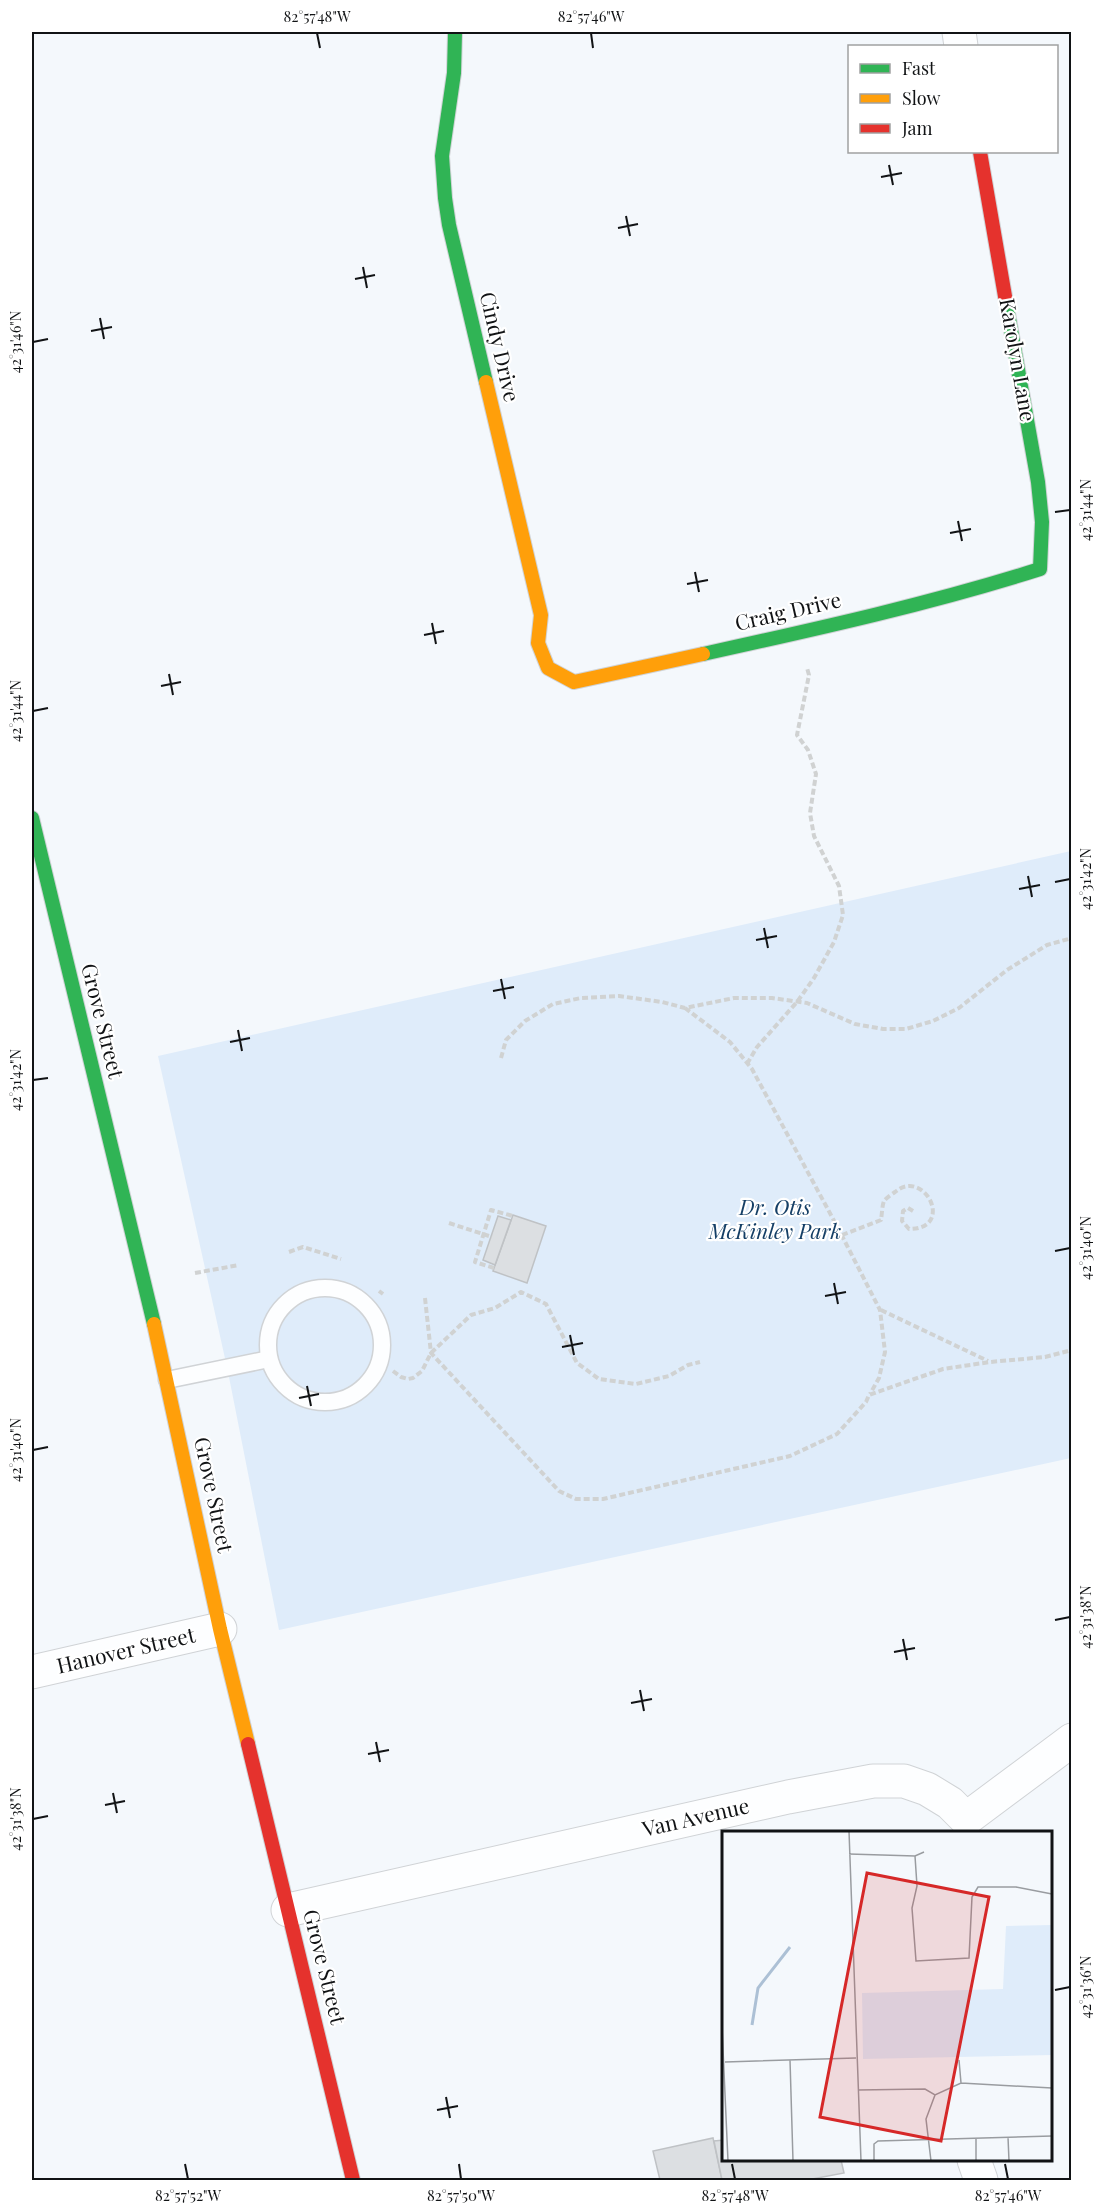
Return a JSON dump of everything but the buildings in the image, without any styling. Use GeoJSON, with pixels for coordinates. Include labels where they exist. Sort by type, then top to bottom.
{"type":"FeatureCollection","features":[{"type":"Feature","properties":{"kind":"street","name":"Cindy Drive"},"geometry":{"type":"LineString","coordinates":[[455,32],[454,73],[442,156],[445,198],[449,225],[541,615],[538,643],[548,668]]}},
{"type":"Feature","properties":{"kind":"street","name":"Karolyn Lane"},"geometry":{"type":"LineString","coordinates":[[980,153],[1038,482],[1042,522],[1040,569]]}},
{"type":"Feature","properties":{"kind":"street","name":"Craig Drive"},"geometry":{"type":"LineString","coordinates":[[548,668],[574,682],[615,674],[801,632],[999,582],[1040,569]]}},
{"type":"Feature","properties":{"kind":"street","name":"Grove Street"},"geometry":{"type":"LineString","coordinates":[[32,818],[167,1380],[220,1629],[354,2181]]}},
{"type":"Feature","properties":{"kind":"street","name":"Hanover Street"},"geometry":{"type":"LineString","coordinates":[[32,1672],[220,1629]]}},
{"type":"Feature","properties":{"kind":"street","name":"Van Avenue"},"geometry":{"type":"LineString","coordinates":[[288,1910],[788,1797],[873,1781],[904,1781],[927,1789],[950,1803],[961,1826],[1071,1740]]}},
{"type":"Feature","properties":{"kind":"street"},"geometry":{"type":"LineString","coordinates":[[974,2161],[981,2181]]}},
{"type":"Feature","properties":{"kind":"lane"},"geometry":{"type":"LineString","coordinates":[[315,1289],[334,1289],[352,1295],[367,1307],[378,1323],[381,1341],[380,1359],[372,1376],[360,1390],[343,1399],[325,1402],[306,1399],[290,1390],[277,1376],[269,1359],[267,1341],[272,1322],[282,1307],[297,1294],[315,1289]]}},
{"type":"Feature","properties":{"kind":"lane"},"geometry":{"type":"LineString","coordinates":[[167,1380],[269,1359]]}},
{"type":"Feature","properties":{"kind":"path"},"geometry":{"type":"LineString","coordinates":[[747,1064],[757,1047],[797,1002],[814,978],[834,942],[843,915],[839,885],[814,837],[810,813],[816,774],[808,750],[797,735],[809,675],[801,632]]}},
{"type":"Feature","properties":{"kind":"path"},"geometry":{"type":"LineString","coordinates":[[685,1008],[734,998],[772,998],[807,1003],[855,1024],[883,1029],[906,1029],[933,1021],[959,1008],[1006,970],[1047,945],[1071,938]]}},
{"type":"Feature","properties":{"kind":"path"},"geometry":{"type":"LineString","coordinates":[[425,1298],[430,1353],[559,1491],[576,1499],[603,1499],[790,1456],[837,1434],[866,1402],[879,1378],[885,1352],[880,1310],[842,1235],[747,1064],[730,1041],[685,1008],[619,996],[581,998],[553,1004],[525,1021],[507,1041],[501,1058]]}},
{"type":"Feature","properties":{"kind":"path"},"geometry":{"type":"LineString","coordinates":[[842,1235],[881,1220],[884,1201],[898,1189],[910,1186],[924,1190],[931,1200],[933,1213],[928,1224],[919,1229],[909,1229],[902,1221],[903,1211],[908,1208],[913,1211]]}},
{"type":"Feature","properties":{"kind":"path"},"geometry":{"type":"LineString","coordinates":[[494,1268],[475,1262],[491,1210],[513,1216]]}},
{"type":"Feature","properties":{"kind":"path"},"geometry":{"type":"LineString","coordinates":[[449,1223],[492,1237]]}},
{"type":"Feature","properties":{"kind":"path"},"geometry":{"type":"LineString","coordinates":[[289,1252],[303,1247],[341,1259]]}},
{"type":"Feature","properties":{"kind":"path"},"geometry":{"type":"LineString","coordinates":[[195,1273],[239,1265]]}},
{"type":"Feature","properties":{"kind":"path"},"geometry":{"type":"LineString","coordinates":[[393,1371],[401,1377],[413,1378],[422,1371],[430,1353],[471,1315],[495,1308],[521,1292],[546,1304],[577,1363],[599,1380],[636,1384],[669,1376],[688,1365],[700,1362]]}},
{"type":"Feature","properties":{"kind":"path"},"geometry":{"type":"LineString","coordinates":[[880,1310],[990,1362]]}},
{"type":"Feature","properties":{"kind":"path"},"geometry":{"type":"LineString","coordinates":[[869,1395],[943,1369],[1044,1357],[1071,1350]]}},
{"type":"Feature","properties":{"kind":"green space","name":"Dr. Otis McKinley Park"},"geometry":{"type":"Polygon","coordinates":[[[1071,851],[1071,1458],[279,1630],[228,1372],[158,1056],[1071,851]]]}},
{"type":"Feature","properties":{"kind":"traffic: fast"},"geometry":{"type":"LineString","coordinates":[[455,32],[454,73],[442,156],[445,198],[449,225],[486,382]]}},
{"type":"Feature","properties":{"kind":"traffic: fast"},"geometry":{"type":"LineString","coordinates":[[703,654],[915,605],[1040,569],[1042,522],[1038,482],[1006,302]]}},
{"type":"Feature","properties":{"kind":"traffic: fast"},"geometry":{"type":"LineString","coordinates":[[32,818],[154,1324]]}},
{"type":"Feature","properties":{"kind":"traffic: slow"},"geometry":{"type":"LineString","coordinates":[[486,382],[541,615],[538,643],[548,668],[574,682],[703,654]]}},
{"type":"Feature","properties":{"kind":"traffic: slow"},"geometry":{"type":"LineString","coordinates":[[154,1324],[220,1629],[248,1744]]}},
{"type":"Feature","properties":{"kind":"traffic: jam"},"geometry":{"type":"LineString","coordinates":[[980,153],[1006,302]]}},
{"type":"Feature","properties":{"kind":"traffic: jam"},"geometry":{"type":"LineString","coordinates":[[248,1744],[353,2180]]}}]}
